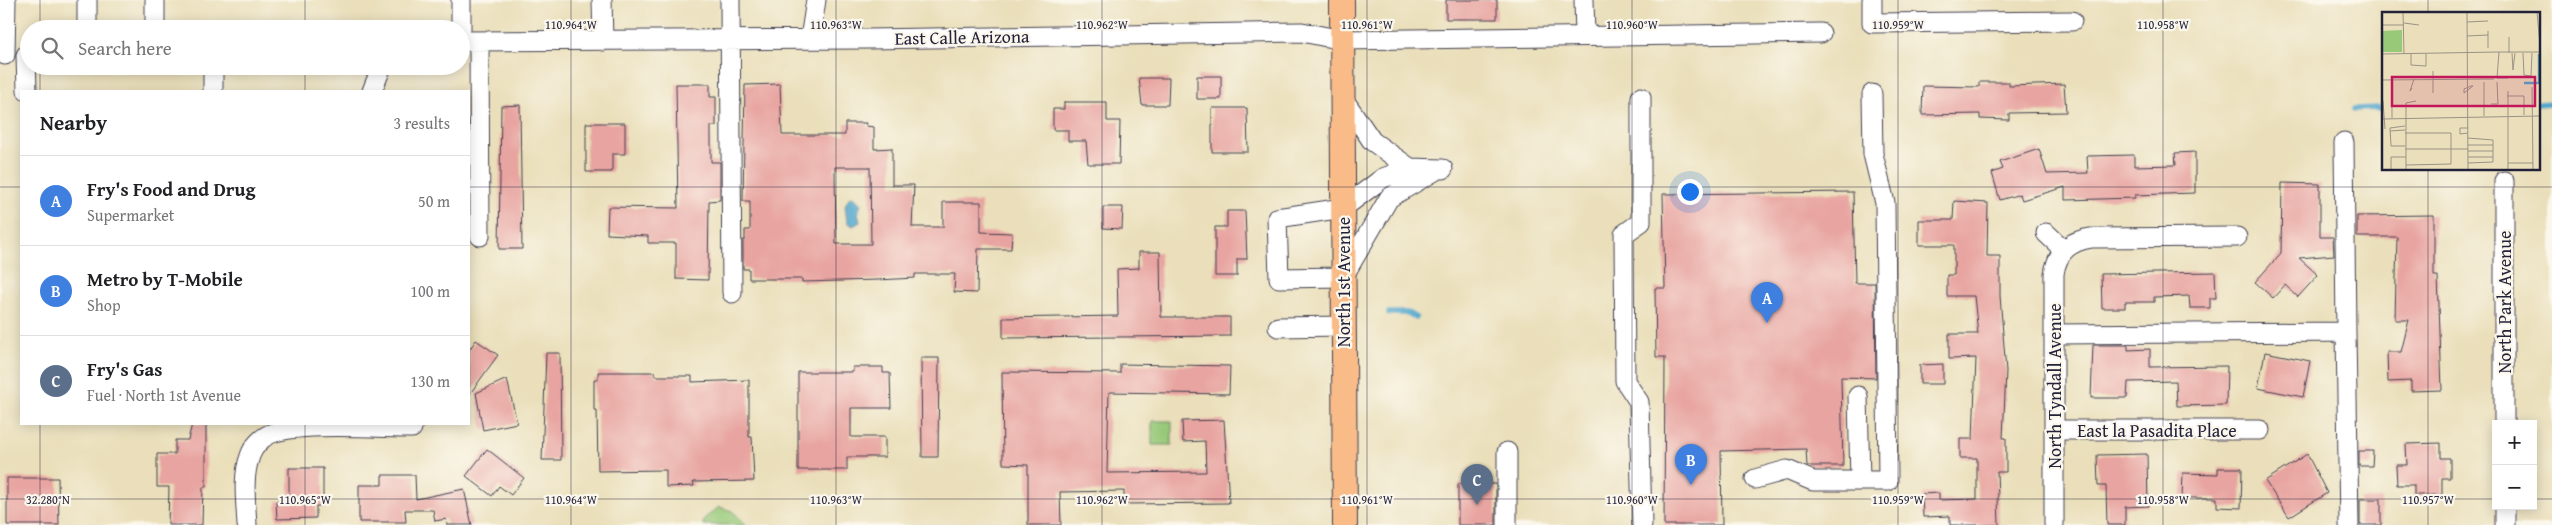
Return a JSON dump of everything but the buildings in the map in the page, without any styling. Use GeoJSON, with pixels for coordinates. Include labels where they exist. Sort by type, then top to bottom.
{"type":"FeatureCollection","features":[{"type":"Feature","properties":{"kind":"main road","name":"North 1st Avenue"},"geometry":{"type":"LineString","coordinates":[[1342,0],[1345,525]]}},
{"type":"Feature","properties":{"kind":"street"},"geometry":{"type":"LineString","coordinates":[[6,0],[3,54],[20,54]]}},
{"type":"Feature","properties":{"kind":"street"},"geometry":{"type":"LineString","coordinates":[[86,0],[87,20]]}},
{"type":"Feature","properties":{"kind":"street"},"geometry":{"type":"LineString","coordinates":[[155,0],[155,20]]}},
{"type":"Feature","properties":{"kind":"street"},"geometry":{"type":"LineString","coordinates":[[461,0],[461,20]]}},
{"type":"Feature","properties":{"kind":"street"},"geometry":{"type":"LineString","coordinates":[[602,0],[603,41]]}},
{"type":"Feature","properties":{"kind":"street"},"geometry":{"type":"LineString","coordinates":[[730,0],[732,293]]}},
{"type":"Feature","properties":{"kind":"street"},"geometry":{"type":"LineString","coordinates":[[810,39],[816,0]]}},
{"type":"Feature","properties":{"kind":"street"},"geometry":{"type":"LineString","coordinates":[[1584,0],[1585,36]]}},
{"type":"Feature","properties":{"kind":"street"},"geometry":{"type":"LineString","coordinates":[[1872,0],[1872,23],[2072,21]]}},
{"type":"Feature","properties":{"kind":"street","name":"East Calle Arizona"},"geometry":{"type":"LineString","coordinates":[[470,41],[810,39],[1302,32],[1342,40]]}},
{"type":"Feature","properties":{"kind":"street"},"geometry":{"type":"LineString","coordinates":[[1342,40],[1821,33]]}},
{"type":"Feature","properties":{"kind":"street"},"geometry":{"type":"LineString","coordinates":[[470,41],[480,236]]}},
{"type":"Feature","properties":{"kind":"street"},"geometry":{"type":"LineString","coordinates":[[27,75],[27,90]]}},
{"type":"Feature","properties":{"kind":"street"},"geometry":{"type":"LineString","coordinates":[[213,75],[213,90]]}},
{"type":"Feature","properties":{"kind":"street"},"geometry":{"type":"LineString","coordinates":[[372,90],[378,75]]}},
{"type":"Feature","properties":{"kind":"street"},"geometry":{"type":"LineString","coordinates":[[1755,479],[1787,470],[1813,481],[1888,481],[1885,203],[1873,154],[1872,94]]}},
{"type":"Feature","properties":{"kind":"street"},"geometry":{"type":"LineString","coordinates":[[1342,97],[1372,141],[1410,168]]}},
{"type":"Feature","properties":{"kind":"street"},"geometry":{"type":"LineString","coordinates":[[1641,97],[1641,222],[1624,234],[1625,381],[1640,402],[1642,525]]}},
{"type":"Feature","properties":{"kind":"street"},"geometry":{"type":"LineString","coordinates":[[2344,142],[2349,525]]}},
{"type":"Feature","properties":{"kind":"street"},"geometry":{"type":"LineString","coordinates":[[1410,168],[1441,169],[1390,198],[1343,277],[1279,278],[1277,218],[1343,208],[1383,178],[1410,168]]}},
{"type":"Feature","properties":{"kind":"street","name":"North Park Avenue"},"geometry":{"type":"LineString","coordinates":[[2504,181],[2504,420]]}},
{"type":"Feature","properties":{"kind":"street"},"geometry":{"type":"LineString","coordinates":[[2046,233],[2064,250],[2081,240],[2091,238],[2237,237]]}},
{"type":"Feature","properties":{"kind":"street","name":"North Tyndall Avenue"},"geometry":{"type":"LineString","coordinates":[[2054,525],[2054,274],[2055,264],[2064,250]]}},
{"type":"Feature","properties":{"kind":"street"},"geometry":{"type":"LineString","coordinates":[[1278,327],[1344,326]]}},
{"type":"Feature","properties":{"kind":"street"},"geometry":{"type":"LineString","coordinates":[[2054,334],[2346,332]]}},
{"type":"Feature","properties":{"kind":"street"},"geometry":{"type":"LineString","coordinates":[[1858,396],[1860,481]]}},
{"type":"Feature","properties":{"kind":"street"},"geometry":{"type":"LineString","coordinates":[[247,525],[246,469],[250,454],[256,445],[270,434],[297,428],[412,428]]}},
{"type":"Feature","properties":{"kind":"street","name":"East la Pasadita Place"},"geometry":{"type":"LineString","coordinates":[[2054,430],[2260,430]]}},
{"type":"Feature","properties":{"kind":"street"},"geometry":{"type":"LineString","coordinates":[[1507,452],[1507,525]]}},
{"type":"Feature","properties":{"kind":"street"},"geometry":{"type":"LineString","coordinates":[[2505,510],[2505,525]]}},
{"type":"Feature","properties":{"kind":"green space"},"geometry":{"type":"Polygon","coordinates":[[[1152,421],[1172,421],[1172,445],[1152,445],[1152,421]]]}},
{"type":"Feature","properties":{"kind":"green space"},"geometry":{"type":"Polygon","coordinates":[[[719,507],[732,511],[747,525],[703,525],[704,519],[719,507]]]}},
{"type":"Feature","properties":{"kind":"water"},"geometry":{"type":"Polygon","coordinates":[[[853,196],[861,204],[858,212],[860,222],[853,226],[847,222],[845,205],[849,198],[853,196]]]}},
{"type":"Feature","properties":{"kind":"waterway"},"geometry":{"type":"LineString","coordinates":[[2540,104],[2552,103]]}},
{"type":"Feature","properties":{"kind":"waterway"},"geometry":{"type":"LineString","coordinates":[[2354,109],[2382,108]]}},
{"type":"Feature","properties":{"kind":"waterway"},"geometry":{"type":"LineString","coordinates":[[1389,313],[1408,313],[1416,318]]}},
{"type":"Feature","properties":{"kind":"place","name":"Fry's Food and Drug"},"geometry":{"type":"Point","coordinates":[1767,323]}},
{"type":"Feature","properties":{"kind":"place","name":"Metro by T-Mobile"},"geometry":{"type":"Point","coordinates":[1691,485]}},
{"type":"Feature","properties":{"kind":"place","name":"Fry's Gas"},"geometry":{"type":"Point","coordinates":[1477,505]}}]}
